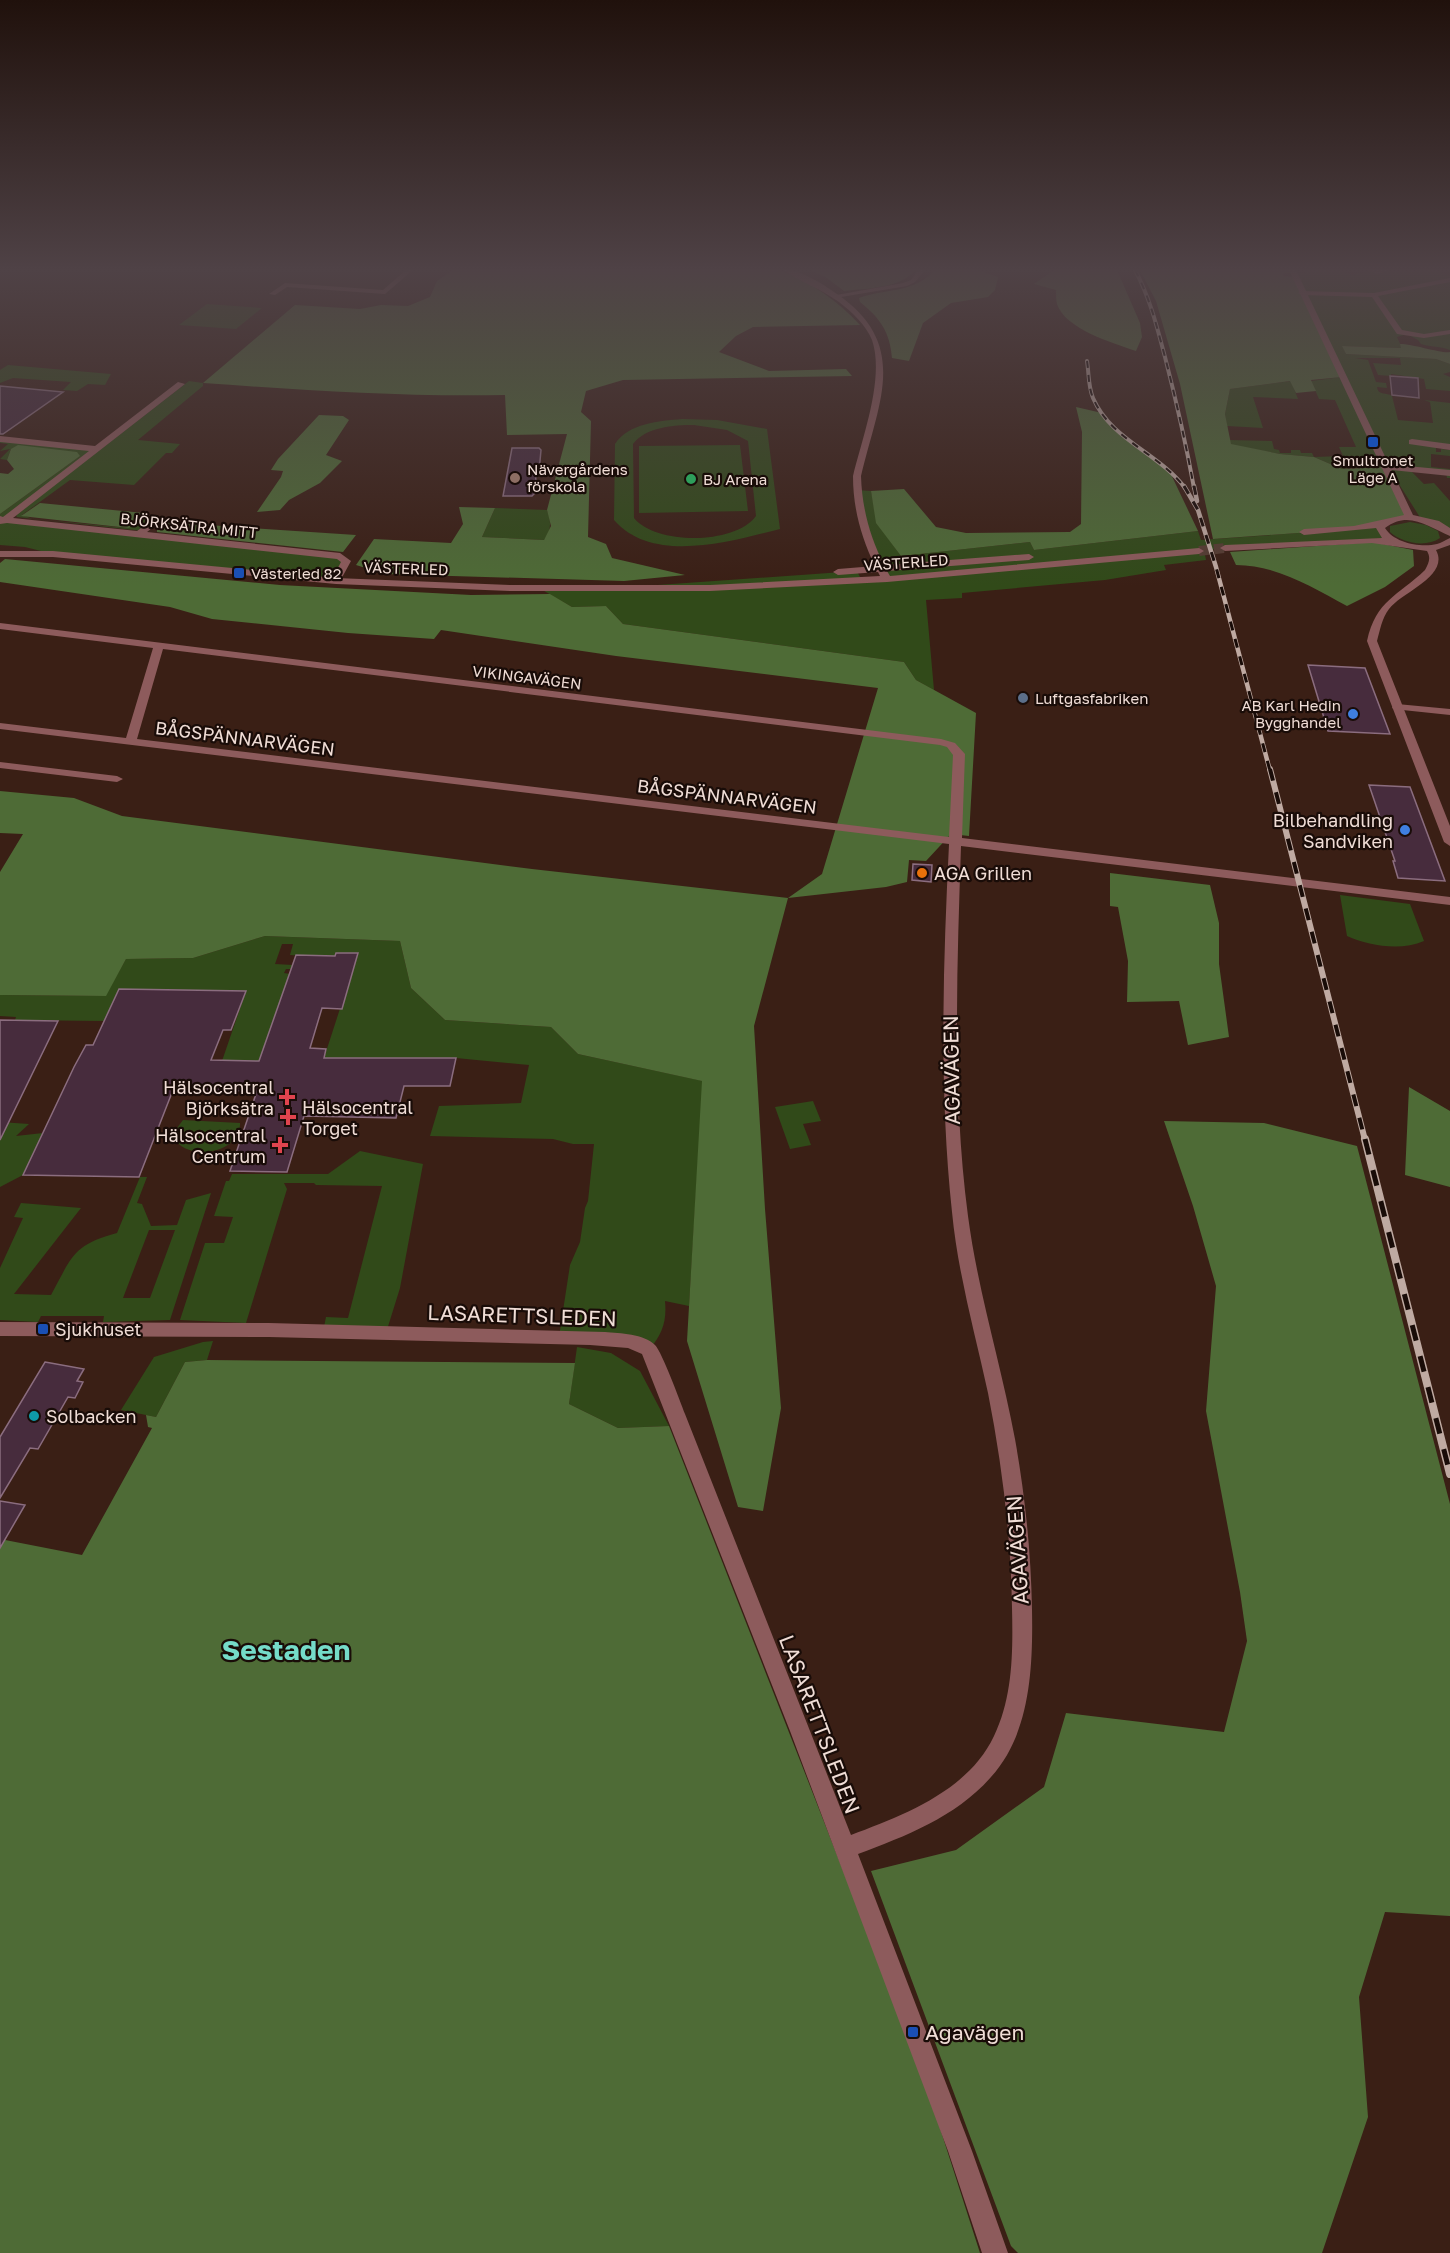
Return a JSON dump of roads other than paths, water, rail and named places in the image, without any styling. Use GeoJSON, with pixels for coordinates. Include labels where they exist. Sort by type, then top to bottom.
{"type":"FeatureCollection","features":[{"type":"Feature","properties":{"kind":"street"},"geometry":{"type":"LineString","coordinates":[[880,375],[857,476],[856,491],[867,539],[886,579]]}},
{"type":"Feature","properties":{"kind":"street"},"geometry":{"type":"LineString","coordinates":[[1341,375],[1410,518]]}},
{"type":"Feature","properties":{"kind":"street","name":"BJÖRKSÄTRA MITT"},"geometry":{"type":"LineString","coordinates":[[2,521],[181,384]]}},
{"type":"Feature","properties":{"kind":"street"},"geometry":{"type":"LineString","coordinates":[[0,439],[96,449]]}},
{"type":"Feature","properties":{"kind":"street"},"geometry":{"type":"LineString","coordinates":[[12,449],[22,441]]}},
{"type":"Feature","properties":{"kind":"street"},"geometry":{"type":"LineString","coordinates":[[1385,466],[1412,451],[1450,447]]}},
{"type":"Feature","properties":{"kind":"street"},"geometry":{"type":"LineString","coordinates":[[1412,451],[1450,473]]}},
{"type":"Feature","properties":{"kind":"street"},"geometry":{"type":"LineString","coordinates":[[1385,466],[1398,481],[1420,519]]}},
{"type":"Feature","properties":{"kind":"street"},"geometry":{"type":"LineString","coordinates":[[1220,539],[1353,529],[1382,524],[1392,519],[1410,518],[1446,527],[1450,539],[1427,547],[1372,540],[1225,548]]}},
{"type":"Feature","properties":{"kind":"street"},"geometry":{"type":"LineString","coordinates":[[139,534],[157,520]]}},
{"type":"Feature","properties":{"kind":"street","name":"BJÖRKSÄTRA MITT"},"geometry":{"type":"LineString","coordinates":[[2,521],[340,556],[346,561],[336,581]]}},
{"type":"Feature","properties":{"kind":"street"},"geometry":{"type":"LineString","coordinates":[[1382,524],[1380,529],[1383,534],[1397,542]]}},
{"type":"Feature","properties":{"kind":"street","name":"VÄSTERLED"},"geometry":{"type":"LineString","coordinates":[[0,545],[52,554]]}},
{"type":"Feature","properties":{"kind":"street","name":"VÄSTERLED"},"geometry":{"type":"LineString","coordinates":[[0,555],[52,554],[336,581],[510,588],[615,588],[746,588],[886,579],[1198,546],[615,588]]}},
{"type":"Feature","properties":{"kind":"street"},"geometry":{"type":"LineString","coordinates":[[1427,547],[1430,569],[1426,575],[1390,602],[1376,622],[1372,641],[1397,707],[1447,824],[1450,842]]}},
{"type":"Feature","properties":{"kind":"street","name":"VIKINGAVÄGEN"},"geometry":{"type":"LineString","coordinates":[[0,626],[941,742],[951,745],[959,754],[956,842]]}},
{"type":"Feature","properties":{"kind":"street"},"geometry":{"type":"LineString","coordinates":[[130,742],[159,646]]}},
{"type":"Feature","properties":{"kind":"street"},"geometry":{"type":"LineString","coordinates":[[1397,707],[1450,712]]}},
{"type":"Feature","properties":{"kind":"street","name":"BÅGSPÄNNARVÄGEN"},"geometry":{"type":"LineString","coordinates":[[0,726],[1450,901]]}},
{"type":"Feature","properties":{"kind":"street"},"geometry":{"type":"LineString","coordinates":[[0,765],[117,779]]}},
{"type":"Feature","properties":{"kind":"street","name":"AGAVÄGEN"},"geometry":{"type":"LineString","coordinates":[[844,1850],[938,1809],[958,1796],[977,1777],[999,1746],[1011,1719],[1020,1672],[1021,1574],[1014,1490],[1002,1418],[966,1253],[951,1121],[950,989],[956,842]]}},
{"type":"Feature","properties":{"kind":"street","name":"LASARETTSLEDEN"},"geometry":{"type":"LineString","coordinates":[[0,1329],[279,1331],[590,1338],[626,1340],[640,1344],[649,1350],[655,1361],[844,1850]]}},
{"type":"Feature","properties":{"kind":"street"},"geometry":{"type":"LineString","coordinates":[[844,1850],[960,2151],[994,2253]]}},
{"type":"Feature","properties":{"kind":"tunnel"},"geometry":{"type":"LineString","coordinates":[[1199,551],[1225,548]]}},
{"type":"Feature","properties":{"kind":"railway"},"geometry":{"type":"LineString","coordinates":[[1088,375],[1093,398],[1111,425],[1162,465],[1185,488]]}},
{"type":"Feature","properties":{"kind":"railway"},"geometry":{"type":"LineString","coordinates":[[1169,375],[1194,488]]}},
{"type":"Feature","properties":{"kind":"railway"},"geometry":{"type":"LineString","coordinates":[[1184,486],[1198,510],[1216,567],[1270,771]]}},
{"type":"Feature","properties":{"kind":"railway"},"geometry":{"type":"LineString","coordinates":[[1194,486],[1197,501]]}},
{"type":"Feature","properties":{"kind":"railway"},"geometry":{"type":"LineString","coordinates":[[1270,769],[1365,1140]]}},
{"type":"Feature","properties":{"kind":"railway"},"geometry":{"type":"LineString","coordinates":[[1365,1139],[1450,1474]]}},
{"type":"Feature","properties":{"kind":"place","name":"Smultronet Läge A"},"geometry":{"type":"Point","coordinates":[1373,442]}},
{"type":"Feature","properties":{"kind":"place","name":"Nävergårdens förskola"},"geometry":{"type":"Point","coordinates":[515,478]}},
{"type":"Feature","properties":{"kind":"place","name":"BJ Arena"},"geometry":{"type":"Point","coordinates":[691,479]}},
{"type":"Feature","properties":{"kind":"place","name":"Västerled 82"},"geometry":{"type":"Point","coordinates":[239,573]}},
{"type":"Feature","properties":{"kind":"place","name":"Luftgasfabriken"},"geometry":{"type":"Point","coordinates":[1023,698]}},
{"type":"Feature","properties":{"kind":"place","name":"AB Karl Hedin Bygghandel"},"geometry":{"type":"Point","coordinates":[1353,714]}},
{"type":"Feature","properties":{"kind":"place","name":"Bilbehandling Sandviken"},"geometry":{"type":"Point","coordinates":[1405,830]}},
{"type":"Feature","properties":{"kind":"place","name":"AGA Grillen"},"geometry":{"type":"Point","coordinates":[922,873]}},
{"type":"Feature","properties":{"kind":"place","name":"Hälsocentral Björksätra"},"geometry":{"type":"Point","coordinates":[287,1097]}},
{"type":"Feature","properties":{"kind":"place","name":"Hälsocentral Torget"},"geometry":{"type":"Point","coordinates":[288,1117]}},
{"type":"Feature","properties":{"kind":"place","name":"Hälsocentral Centrum"},"geometry":{"type":"Point","coordinates":[280,1145]}},
{"type":"Feature","properties":{"kind":"place","name":"Sjukhuset"},"geometry":{"type":"Point","coordinates":[43,1329]}},
{"type":"Feature","properties":{"kind":"place","name":"Solbacken"},"geometry":{"type":"Point","coordinates":[34,1416]}},
{"type":"Feature","properties":{"kind":"place","name":"Agavägen"},"geometry":{"type":"Point","coordinates":[913,2032]}},
{"type":"Feature","properties":{"kind":"district","name":"Sestaden"},"geometry":{"type":"Point","coordinates":[286,1649]}}]}
